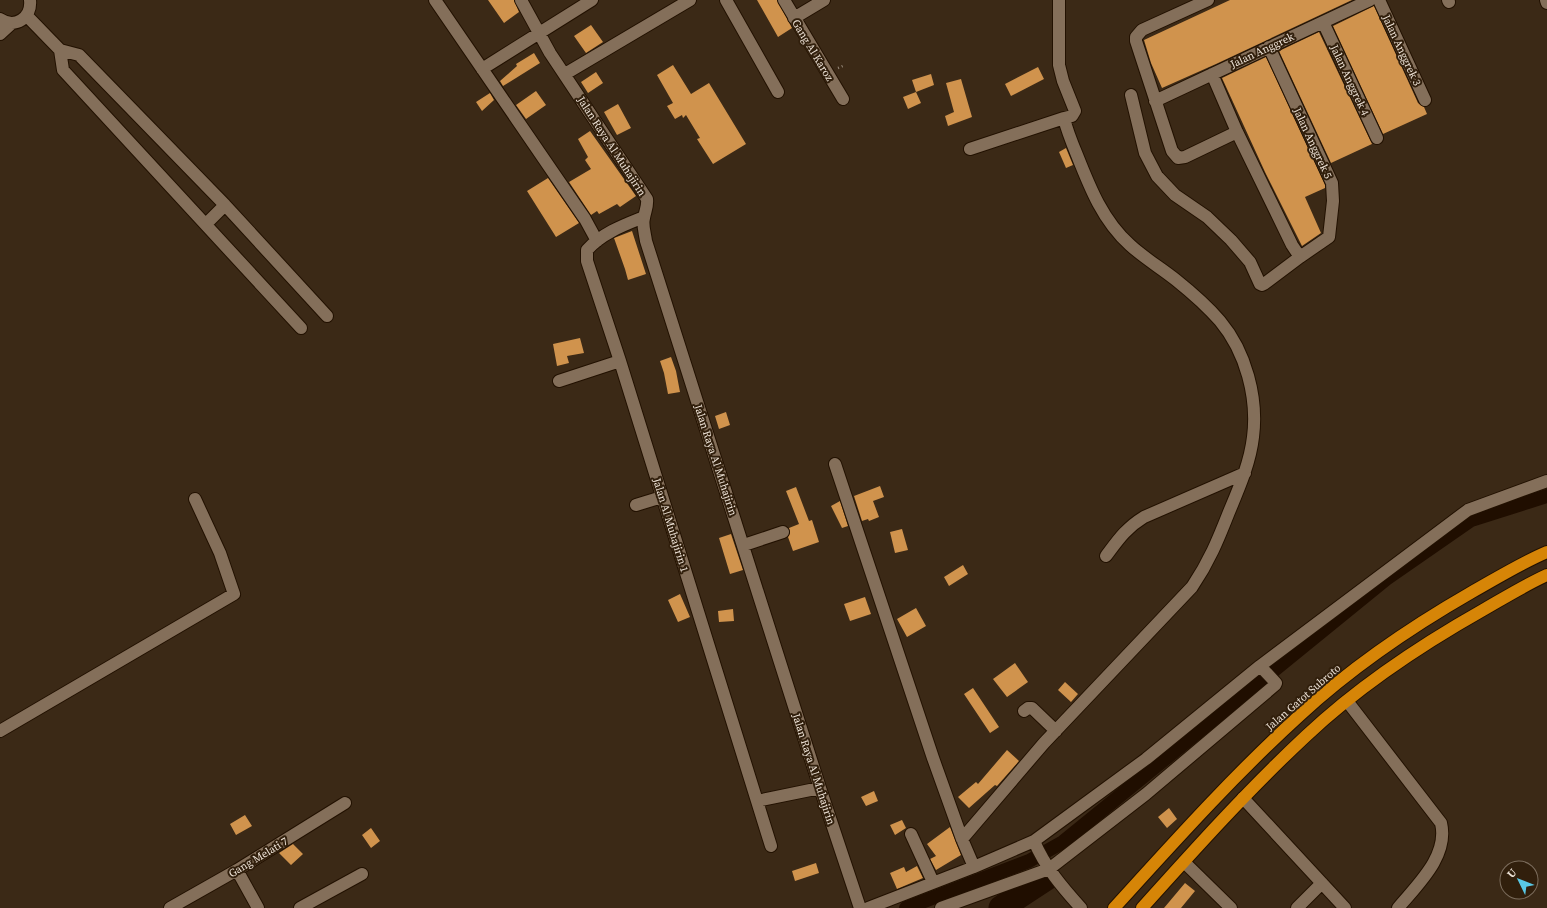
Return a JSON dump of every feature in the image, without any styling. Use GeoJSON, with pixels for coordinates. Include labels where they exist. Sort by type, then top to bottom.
{"type":"FeatureCollection","features":[{"type":"Feature","properties":{"kind":"highway","name":"Jalan Gatot Subroto"},"geometry":{"type":"LineString","coordinates":[[1114,908],[1234,779],[1313,704],[1361,665],[1429,616],[1526,561],[1547,552]]}},
{"type":"Feature","properties":{"kind":"highway"},"geometry":{"type":"LineString","coordinates":[[1142,908],[1243,798],[1307,735],[1347,701],[1395,665],[1442,634],[1547,575]]}},
{"type":"Feature","properties":{"kind":"street"},"geometry":{"type":"LineString","coordinates":[[435,0],[585,219],[597,241]]}},
{"type":"Feature","properties":{"kind":"street","name":"Jalan Raya Al Muhajirin"},"geometry":{"type":"LineString","coordinates":[[521,0],[550,53],[647,199],[648,205],[643,224],[646,241],[744,545],[820,788],[860,908]]}},
{"type":"Feature","properties":{"kind":"street"},"geometry":{"type":"LineString","coordinates":[[482,69],[592,0]]}},
{"type":"Feature","properties":{"kind":"street"},"geometry":{"type":"LineString","coordinates":[[565,74],[690,0]]}},
{"type":"Feature","properties":{"kind":"street"},"geometry":{"type":"LineString","coordinates":[[726,0],[778,92]]}},
{"type":"Feature","properties":{"kind":"street","name":"Gang Al Karoz"},"geometry":{"type":"LineString","coordinates":[[784,0],[843,99]]}},
{"type":"Feature","properties":{"kind":"street"},"geometry":{"type":"LineString","coordinates":[[794,18],[824,0]]}},
{"type":"Feature","properties":{"kind":"street"},"geometry":{"type":"LineString","coordinates":[[970,149],[1072,116],[1075,111],[1063,81],[1059,65],[1059,0]]}},
{"type":"Feature","properties":{"kind":"street"},"geometry":{"type":"LineString","coordinates":[[1207,0],[1149,26],[1140,32],[1136,37],[1136,41],[1172,151],[1178,158],[1185,158],[1237,132]]}},
{"type":"Feature","properties":{"kind":"street","name":"Jalan Anggrek"},"geometry":{"type":"LineString","coordinates":[[1155,101],[1370,0]]}},
{"type":"Feature","properties":{"kind":"street","name":"Jalan Anggrek 3"},"geometry":{"type":"LineString","coordinates":[[1379,0],[1425,100]]}},
{"type":"Feature","properties":{"kind":"street"},"geometry":{"type":"LineString","coordinates":[[0,34],[6,21],[17,22],[31,5],[60,50],[63,70],[301,328]]}},
{"type":"Feature","properties":{"kind":"street","name":"Jalan Anggrek 4"},"geometry":{"type":"LineString","coordinates":[[1323,22],[1377,138]]}},
{"type":"Feature","properties":{"kind":"street","name":"Jalan Anggrek 5"},"geometry":{"type":"LineString","coordinates":[[1269,47],[1332,183],[1333,201],[1329,238],[1300,257]]}},
{"type":"Feature","properties":{"kind":"street"},"geometry":{"type":"LineString","coordinates":[[60,50],[79,55],[225,205],[327,316]]}},
{"type":"Feature","properties":{"kind":"street"},"geometry":{"type":"LineString","coordinates":[[1131,95],[1145,153],[1158,176],[1175,195],[1207,217],[1231,240],[1250,262],[1260,284],[1264,284],[1300,257],[1292,245],[1237,132],[1212,74]]}},
{"type":"Feature","properties":{"kind":"street"},"geometry":{"type":"LineString","coordinates":[[962,839],[1056,730],[1192,587],[1206,567],[1216,546],[1245,473],[1253,438],[1254,417],[1251,384],[1244,364],[1232,339],[1220,322],[1201,302],[1177,280],[1131,246],[1117,233],[1106,218],[1088,184],[1064,118]]}},
{"type":"Feature","properties":{"kind":"street"},"geometry":{"type":"LineString","coordinates":[[206,224],[225,205]]}},
{"type":"Feature","properties":{"kind":"street","name":"Jalan Al Muhajirin 1"},"geometry":{"type":"LineString","coordinates":[[644,217],[616,228],[597,241],[587,250],[588,261],[771,846]]}},
{"type":"Feature","properties":{"kind":"street"},"geometry":{"type":"LineString","coordinates":[[559,381],[620,361]]}},
{"type":"Feature","properties":{"kind":"street"},"geometry":{"type":"LineString","coordinates":[[835,464],[933,758],[962,839],[974,867]]}},
{"type":"Feature","properties":{"kind":"street"},"geometry":{"type":"LineString","coordinates":[[1106,556],[1125,530],[1144,517],[1245,473]]}},
{"type":"Feature","properties":{"kind":"street"},"geometry":{"type":"LineString","coordinates":[[868,908],[933,882],[1036,846],[1262,668],[1468,510],[1547,481]]}},
{"type":"Feature","properties":{"kind":"street"},"geometry":{"type":"LineString","coordinates":[[636,506],[662,497]]}},
{"type":"Feature","properties":{"kind":"street"},"geometry":{"type":"LineString","coordinates":[[0,731],[234,594],[220,553],[195,499]]}},
{"type":"Feature","properties":{"kind":"street"},"geometry":{"type":"LineString","coordinates":[[744,545],[783,532]]}},
{"type":"Feature","properties":{"kind":"street"},"geometry":{"type":"LineString","coordinates":[[941,908],[1047,867],[1146,794],[1276,683],[1262,668]]}},
{"type":"Feature","properties":{"kind":"street"},"geometry":{"type":"LineString","coordinates":[[1347,701],[1441,823],[1442,838],[1430,869],[1398,908]]}},
{"type":"Feature","properties":{"kind":"street"},"geometry":{"type":"LineString","coordinates":[[1024,711],[1028,708],[1032,708],[1056,730]]}},
{"type":"Feature","properties":{"kind":"street"},"geometry":{"type":"LineString","coordinates":[[757,801],[820,788]]}},
{"type":"Feature","properties":{"kind":"street"},"geometry":{"type":"LineString","coordinates":[[1243,798],[1346,908]]}},
{"type":"Feature","properties":{"kind":"street","name":"Gang Melati 7"},"geometry":{"type":"LineString","coordinates":[[170,908],[237,870],[345,803]]}},
{"type":"Feature","properties":{"kind":"street"},"geometry":{"type":"LineString","coordinates":[[911,834],[933,882]]}},
{"type":"Feature","properties":{"kind":"street"},"geometry":{"type":"LineString","coordinates":[[1036,846],[1047,867],[1062,888],[1081,908]]}},
{"type":"Feature","properties":{"kind":"street"},"geometry":{"type":"LineString","coordinates":[[1184,862],[1231,908]]}},
{"type":"Feature","properties":{"kind":"street"},"geometry":{"type":"LineString","coordinates":[[237,870],[258,908]]}},
{"type":"Feature","properties":{"kind":"street"},"geometry":{"type":"LineString","coordinates":[[300,908],[362,874]]}},
{"type":"Feature","properties":{"kind":"street"},"geometry":{"type":"LineString","coordinates":[[1297,908],[1322,883]]}},
{"type":"Feature","properties":{"kind":"building"},"geometry":{"type":"Polygon","coordinates":[[[488,0],[514,0],[519,12],[504,23],[488,0]]]}},
{"type":"Feature","properties":{"kind":"building"},"geometry":{"type":"Polygon","coordinates":[[[757,0],[777,0],[792,28],[778,37],[757,0]]]}},
{"type":"Feature","properties":{"kind":"building"},"geometry":{"type":"Polygon","coordinates":[[[1230,0],[1352,0],[1162,88],[1151,63],[1144,40],[1230,0]]]}},
{"type":"Feature","properties":{"kind":"building"},"geometry":{"type":"Polygon","coordinates":[[[1374,6],[1418,103],[1424,107],[1427,114],[1383,134],[1333,26],[1374,6]]]}},
{"type":"Feature","properties":{"kind":"building"},"geometry":{"type":"Polygon","coordinates":[[[591,25],[603,42],[586,53],[574,36],[591,25]]]}},
{"type":"Feature","properties":{"kind":"building"},"geometry":{"type":"Polygon","coordinates":[[[1319,32],[1372,144],[1331,163],[1279,51],[1319,32]]]}},
{"type":"Feature","properties":{"kind":"building"},"geometry":{"type":"Polygon","coordinates":[[[534,53],[540,63],[503,86],[500,81],[517,66],[516,64],[534,53]]]}},
{"type":"Feature","properties":{"kind":"building"},"geometry":{"type":"Polygon","coordinates":[[[1266,57],[1325,185],[1325,188],[1305,197],[1321,233],[1302,246],[1265,172],[1222,78],[1266,57]]]}},
{"type":"Feature","properties":{"kind":"building"},"geometry":{"type":"Polygon","coordinates":[[[673,65],[691,94],[709,83],[746,144],[713,164],[697,139],[700,138],[686,115],[683,118],[682,115],[675,119],[667,106],[673,103],[657,75],[673,65]]]}},
{"type":"Feature","properties":{"kind":"building"},"geometry":{"type":"Polygon","coordinates":[[[1038,67],[1044,79],[1011,96],[1005,84],[1038,67]]]}},
{"type":"Feature","properties":{"kind":"building"},"geometry":{"type":"Polygon","coordinates":[[[596,72],[603,83],[588,93],[581,82],[596,72]]]}},
{"type":"Feature","properties":{"kind":"building"},"geometry":{"type":"Polygon","coordinates":[[[931,74],[934,85],[916,92],[912,80],[931,74]]]}},
{"type":"Feature","properties":{"kind":"building"},"geometry":{"type":"Polygon","coordinates":[[[961,79],[972,117],[948,126],[945,116],[954,112],[946,83],[961,79]]]}},
{"type":"Feature","properties":{"kind":"building"},"geometry":{"type":"Polygon","coordinates":[[[536,91],[546,105],[526,119],[516,105],[536,91]]]}},
{"type":"Feature","properties":{"kind":"building"},"geometry":{"type":"Polygon","coordinates":[[[916,92],[921,103],[908,109],[903,97],[916,92]]]}},
{"type":"Feature","properties":{"kind":"building"},"geometry":{"type":"Polygon","coordinates":[[[490,93],[494,100],[482,111],[476,102],[490,93]]]}},
{"type":"Feature","properties":{"kind":"building"},"geometry":{"type":"Polygon","coordinates":[[[618,104],[631,128],[617,135],[604,112],[618,104]]]}},
{"type":"Feature","properties":{"kind":"building"},"geometry":{"type":"Polygon","coordinates":[[[590,131],[636,196],[620,207],[617,204],[599,214],[597,211],[591,215],[569,182],[591,169],[585,160],[588,157],[578,139],[590,131]]]}},
{"type":"Feature","properties":{"kind":"building"},"geometry":{"type":"Polygon","coordinates":[[[1066,148],[1073,165],[1066,168],[1059,152],[1066,148]]]}},
{"type":"Feature","properties":{"kind":"building"},"geometry":{"type":"Polygon","coordinates":[[[548,178],[579,223],[556,237],[527,191],[548,178]]]}},
{"type":"Feature","properties":{"kind":"building"},"geometry":{"type":"Polygon","coordinates":[[[632,231],[646,274],[628,280],[614,238],[632,231]]]}},
{"type":"Feature","properties":{"kind":"building"},"geometry":{"type":"Polygon","coordinates":[[[580,338],[584,353],[567,356],[569,363],[557,366],[553,344],[580,338]]]}},
{"type":"Feature","properties":{"kind":"building"},"geometry":{"type":"Polygon","coordinates":[[[671,357],[676,371],[680,392],[668,394],[660,361],[671,357]]]}},
{"type":"Feature","properties":{"kind":"building"},"geometry":{"type":"Polygon","coordinates":[[[726,412],[730,425],[719,429],[715,416],[726,412]]]}},
{"type":"Feature","properties":{"kind":"building"},"geometry":{"type":"Polygon","coordinates":[[[880,486],[884,497],[873,501],[879,517],[869,521],[868,519],[862,521],[854,496],[880,486]]]}},
{"type":"Feature","properties":{"kind":"building"},"geometry":{"type":"Polygon","coordinates":[[[796,487],[809,521],[812,520],[819,542],[793,551],[788,537],[790,533],[789,528],[799,524],[786,491],[796,487]]]}},
{"type":"Feature","properties":{"kind":"building"},"geometry":{"type":"Polygon","coordinates":[[[840,501],[848,526],[842,528],[831,506],[840,501]]]}},
{"type":"Feature","properties":{"kind":"building"},"geometry":{"type":"Polygon","coordinates":[[[902,529],[908,550],[895,553],[890,532],[902,529]]]}},
{"type":"Feature","properties":{"kind":"building"},"geometry":{"type":"Polygon","coordinates":[[[731,534],[743,570],[730,574],[719,538],[731,534]]]}},
{"type":"Feature","properties":{"kind":"building"},"geometry":{"type":"Polygon","coordinates":[[[963,565],[968,574],[949,586],[944,577],[963,565]]]}},
{"type":"Feature","properties":{"kind":"building"},"geometry":{"type":"Polygon","coordinates":[[[680,594],[690,617],[678,622],[668,600],[680,594]]]}},
{"type":"Feature","properties":{"kind":"building"},"geometry":{"type":"Polygon","coordinates":[[[865,597],[871,614],[850,621],[844,604],[865,597]]]}},
{"type":"Feature","properties":{"kind":"building"},"geometry":{"type":"Polygon","coordinates":[[[916,608],[926,626],[907,637],[897,619],[916,608]]]}},
{"type":"Feature","properties":{"kind":"building"},"geometry":{"type":"Polygon","coordinates":[[[733,609],[734,621],[719,622],[718,611],[733,609]]]}},
{"type":"Feature","properties":{"kind":"building"},"geometry":{"type":"Polygon","coordinates":[[[1015,663],[1028,682],[1007,697],[993,679],[1015,663]]]}},
{"type":"Feature","properties":{"kind":"building"},"geometry":{"type":"Polygon","coordinates":[[[1065,682],[1078,694],[1071,702],[1058,690],[1065,682]]]}},
{"type":"Feature","properties":{"kind":"building"},"geometry":{"type":"Polygon","coordinates":[[[973,688],[999,727],[990,733],[964,694],[973,688]]]}},
{"type":"Feature","properties":{"kind":"building"},"geometry":{"type":"Polygon","coordinates":[[[1007,750],[1019,761],[997,786],[995,785],[969,808],[958,797],[976,782],[978,784],[1007,750]]]}},
{"type":"Feature","properties":{"kind":"building"},"geometry":{"type":"Polygon","coordinates":[[[874,791],[878,801],[866,806],[861,797],[874,791]]]}},
{"type":"Feature","properties":{"kind":"building"},"geometry":{"type":"Polygon","coordinates":[[[1169,808],[1177,819],[1167,828],[1158,817],[1169,808]]]}},
{"type":"Feature","properties":{"kind":"building"},"geometry":{"type":"Polygon","coordinates":[[[245,815],[252,826],[236,835],[230,824],[245,815]]]}},
{"type":"Feature","properties":{"kind":"building"},"geometry":{"type":"Polygon","coordinates":[[[902,820],[906,828],[895,835],[890,825],[902,820]]]}},
{"type":"Feature","properties":{"kind":"building"},"geometry":{"type":"Polygon","coordinates":[[[950,827],[961,855],[936,870],[930,859],[936,856],[927,844],[950,827]]]}},
{"type":"Feature","properties":{"kind":"building"},"geometry":{"type":"Polygon","coordinates":[[[371,828],[380,841],[371,848],[362,835],[371,828]]]}},
{"type":"Feature","properties":{"kind":"building"},"geometry":{"type":"Polygon","coordinates":[[[293,844],[303,854],[291,865],[279,853],[293,844]]]}},
{"type":"Feature","properties":{"kind":"building"},"geometry":{"type":"Polygon","coordinates":[[[816,863],[819,873],[795,881],[792,871],[816,863]]]}},
{"type":"Feature","properties":{"kind":"building"},"geometry":{"type":"Polygon","coordinates":[[[917,866],[923,878],[897,889],[890,873],[904,867],[906,872],[917,866]]]}},
{"type":"Feature","properties":{"kind":"building"},"geometry":{"type":"Polygon","coordinates":[[[1185,883],[1195,891],[1181,908],[1164,908],[1185,883]]]}},
{"type":"Feature","properties":{"kind":"waterway"},"geometry":{"type":"LineString","coordinates":[[906,908],[1029,861],[1063,842],[1386,579],[1471,520],[1547,496]]}},
{"type":"Feature","properties":{"kind":"waterway"},"geometry":{"type":"LineString","coordinates":[[1001,908],[1048,877]]}}]}
